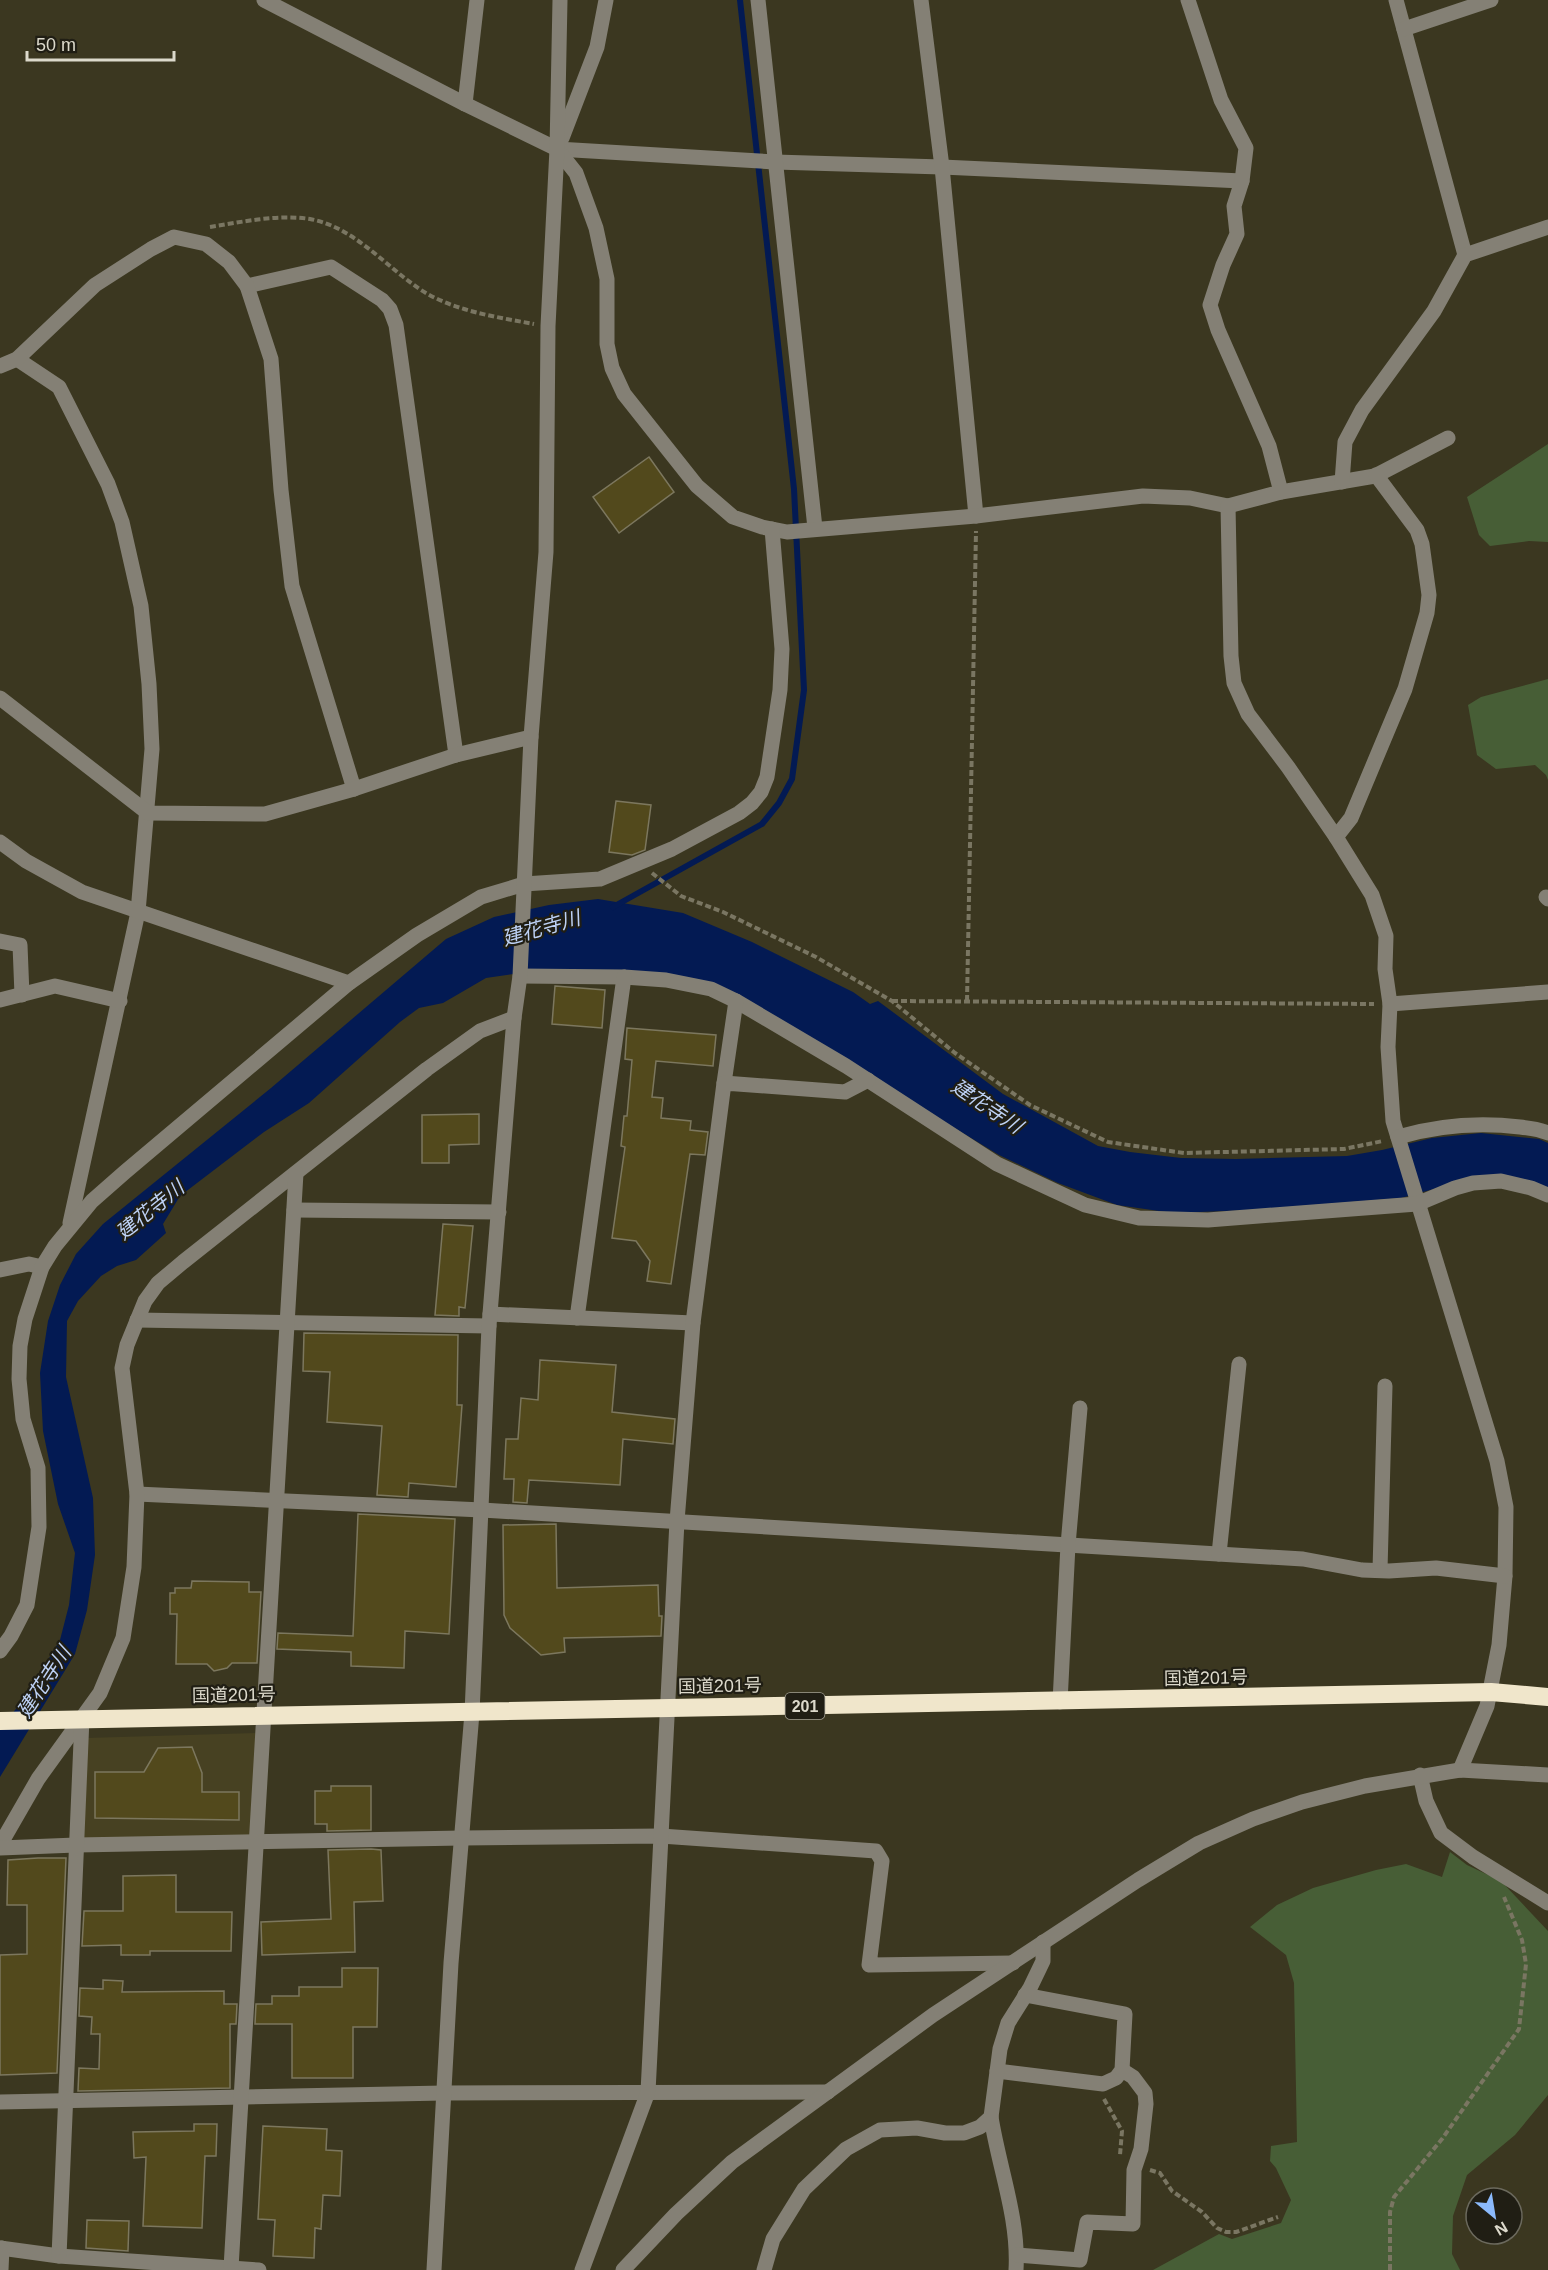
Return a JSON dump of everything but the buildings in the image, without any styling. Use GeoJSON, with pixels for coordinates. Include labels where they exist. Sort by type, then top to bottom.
{"type":"FeatureCollection","features":[{"type":"Feature","properties":{"kind":"highway","name":"国道201号"},"geometry":{"type":"LineString","coordinates":[[0,1721],[1491,1692],[1548,1697]]}},
{"type":"Feature","properties":{"kind":"street"},"geometry":{"type":"LineString","coordinates":[[264,0],[557,149],[776,162],[1242,181]]}},
{"type":"Feature","properties":{"kind":"street"},"geometry":{"type":"LineString","coordinates":[[465,104],[477,0]]}},
{"type":"Feature","properties":{"kind":"street"},"geometry":{"type":"LineString","coordinates":[[434,2270],[451,1964],[472,1713],[490,1320],[514,1018],[520,976],[531,737],[546,552],[548,326],[557,149],[560,0]]}},
{"type":"Feature","properties":{"kind":"street"},"geometry":{"type":"LineString","coordinates":[[557,149],[597,47],[606,0]]}},
{"type":"Feature","properties":{"kind":"street"},"geometry":{"type":"LineString","coordinates":[[758,0],[815,528]]}},
{"type":"Feature","properties":{"kind":"street"},"geometry":{"type":"LineString","coordinates":[[921,0],[942,167],[976,516]]}},
{"type":"Feature","properties":{"kind":"street"},"geometry":{"type":"LineString","coordinates":[[1188,0],[1221,100],[1246,148],[1242,181],[1234,206],[1237,234],[1223,265],[1210,305],[1218,330],[1269,446],[1281,492]]}},
{"type":"Feature","properties":{"kind":"street"},"geometry":{"type":"LineString","coordinates":[[1396,0],[1465,255]]}},
{"type":"Feature","properties":{"kind":"street"},"geometry":{"type":"LineString","coordinates":[[1404,29],[1473,3],[1491,0]]}},
{"type":"Feature","properties":{"kind":"street"},"geometry":{"type":"LineString","coordinates":[[557,149],[576,173],[596,228],[607,279],[607,344],[612,368],[624,394],[697,486],[733,517],[788,532],[976,516],[1143,496],[1190,498],[1228,506],[1281,492],[1376,476],[1448,438]]}},
{"type":"Feature","properties":{"kind":"street"},"geometry":{"type":"LineString","coordinates":[[1342,482],[1345,441],[1362,410],[1434,311],[1465,255],[1548,227]]}},
{"type":"Feature","properties":{"kind":"street"},"geometry":{"type":"LineString","coordinates":[[0,366],[17,359],[95,285],[174,237],[206,244],[229,262],[247,286],[271,359],[281,490],[292,586],[354,789]]}},
{"type":"Feature","properties":{"kind":"street"},"geometry":{"type":"LineString","coordinates":[[247,286],[331,267],[382,300],[390,309],[396,325],[456,755]]}},
{"type":"Feature","properties":{"kind":"street"},"geometry":{"type":"LineString","coordinates":[[17,359],[58,387],[108,484],[122,522],[141,606],[149,684],[152,749],[138,912],[69,1226]]}},
{"type":"Feature","properties":{"kind":"street"},"geometry":{"type":"LineString","coordinates":[[1336,837],[1351,818],[1405,689],[1428,613],[1429,595],[1422,544],[1417,530],[1376,476]]}},
{"type":"Feature","properties":{"kind":"street"},"geometry":{"type":"LineString","coordinates":[[1228,506],[1234,683],[1248,714],[1336,837],[1372,896],[1386,936],[1385,969],[1390,1004],[1389,1058],[1393,1121],[1497,1461],[1506,1507],[1505,1575],[1499,1645],[1491,1692],[1460,1770]]}},
{"type":"Feature","properties":{"kind":"street"},"geometry":{"type":"LineString","coordinates":[[0,1651],[11,1636],[27,1605],[39,1527],[38,1468],[23,1419],[19,1379],[20,1346],[25,1319],[42,1267],[69,1226],[100,1194],[349,983],[417,935],[481,897],[600,879],[640,863],[739,813],[752,803],[761,792],[767,777],[780,690],[782,649],[772,529]]}},
{"type":"Feature","properties":{"kind":"street"},"geometry":{"type":"LineString","coordinates":[[0,698],[148,813],[266,814],[354,789],[456,755],[531,737]]}},
{"type":"Feature","properties":{"kind":"street"},"geometry":{"type":"LineString","coordinates":[[0,842],[26,861],[82,892],[349,983]]}},
{"type":"Feature","properties":{"kind":"street"},"geometry":{"type":"LineString","coordinates":[[0,940],[20,945],[22,995]]}},
{"type":"Feature","properties":{"kind":"street"},"geometry":{"type":"LineString","coordinates":[[520,976],[624,977],[666,980],[711,989],[736,1001],[868,1080],[997,1164],[1085,1205],[1139,1218],[1208,1220],[1416,1200],[1473,1183],[1501,1181],[1548,1195]]}},
{"type":"Feature","properties":{"kind":"street"},"geometry":{"type":"LineString","coordinates":[[577,1318],[624,977]]}},
{"type":"Feature","properties":{"kind":"street"},"geometry":{"type":"LineString","coordinates":[[0,1000],[56,986],[120,1001]]}},
{"type":"Feature","properties":{"kind":"street"},"geometry":{"type":"LineString","coordinates":[[1390,1004],[1548,992]]}},
{"type":"Feature","properties":{"kind":"street"},"geometry":{"type":"LineString","coordinates":[[582,2270],[648,2091],[677,1521],[693,1323],[736,1001]]}},
{"type":"Feature","properties":{"kind":"street"},"geometry":{"type":"LineString","coordinates":[[0,1846],[38,1779],[100,1693],[123,1638],[134,1567],[136,1494],[122,1368],[127,1345],[145,1301],[158,1283],[427,1070],[480,1031],[514,1018]]}},
{"type":"Feature","properties":{"kind":"street"},"geometry":{"type":"LineString","coordinates":[[724,1083],[845,1092],[868,1080]]}},
{"type":"Feature","properties":{"kind":"street"},"geometry":{"type":"LineString","coordinates":[[1399,1140],[1422,1130],[1454,1125],[1499,1124],[1542,1130],[1548,1133]]}},
{"type":"Feature","properties":{"kind":"street"},"geometry":{"type":"LineString","coordinates":[[231,2268],[262,1715],[296,1173]]}},
{"type":"Feature","properties":{"kind":"street"},"geometry":{"type":"LineString","coordinates":[[294,1210],[499,1212]]}},
{"type":"Feature","properties":{"kind":"street"},"geometry":{"type":"LineString","coordinates":[[0,1270],[30,1264],[42,1267]]}},
{"type":"Feature","properties":{"kind":"street"},"geometry":{"type":"LineString","coordinates":[[136,1320],[287,1323],[577,1318],[693,1323]]}},
{"type":"Feature","properties":{"kind":"street"},"geometry":{"type":"LineString","coordinates":[[1219,1554],[1239,1364]]}},
{"type":"Feature","properties":{"kind":"street"},"geometry":{"type":"LineString","coordinates":[[1380,1570],[1385,1386]]}},
{"type":"Feature","properties":{"kind":"street"},"geometry":{"type":"LineString","coordinates":[[1060,1702],[1068,1545],[1080,1408]]}},
{"type":"Feature","properties":{"kind":"street"},"geometry":{"type":"LineString","coordinates":[[136,1494],[482,1509],[1303,1559],[1362,1570],[1436,1568],[1505,1575]]}},
{"type":"Feature","properties":{"kind":"street"},"geometry":{"type":"LineString","coordinates":[[59,2256],[82,1718]]}},
{"type":"Feature","properties":{"kind":"street"},"geometry":{"type":"LineString","coordinates":[[623,2270],[676,2214],[732,2162],[933,2015],[1199,1843],[1253,1819],[1302,1802],[1420,1775],[1460,1770],[1548,1774]]}},
{"type":"Feature","properties":{"kind":"street"},"geometry":{"type":"LineString","coordinates":[[1420,1775],[1426,1801],[1440,1833],[1473,1857],[1548,1903]]}},
{"type":"Feature","properties":{"kind":"street"},"geometry":{"type":"LineString","coordinates":[[0,1846],[661,1836],[876,1851],[882,1861],[869,1965],[1013,1963]]}},
{"type":"Feature","properties":{"kind":"street"},"geometry":{"type":"LineString","coordinates":[[1043,1942],[1043,1961],[1008,2023],[1000,2049],[991,2117],[1013,2214],[1017,2263],[1080,2260],[1087,2222],[1132,2224],[1134,2170],[1141,2149],[1146,2104],[1145,2093],[1133,2077],[1122,2070]]}},
{"type":"Feature","properties":{"kind":"street"},"geometry":{"type":"LineString","coordinates":[[997,2071],[1103,2084],[1116,2078],[1122,2070],[1125,2014],[1025,1995]]}},
{"type":"Feature","properties":{"kind":"street"},"geometry":{"type":"LineString","coordinates":[[0,2102],[444,2093],[828,2092]]}},
{"type":"Feature","properties":{"kind":"street"},"geometry":{"type":"LineString","coordinates":[[764,2270],[772,2240],[804,2189],[846,2149],[880,2130],[917,2128],[945,2133],[964,2133],[980,2127],[991,2117]]}},
{"type":"Feature","properties":{"kind":"street"},"geometry":{"type":"LineString","coordinates":[[1,2270],[1,2248],[59,2256],[184,2267],[259,2270]]}},
{"type":"Feature","properties":{"kind":"path"},"geometry":{"type":"LineString","coordinates":[[174,237],[199,229],[265,219],[310,219],[344,231],[421,290],[448,304],[496,317],[548,326]]}},
{"type":"Feature","properties":{"kind":"path"},"geometry":{"type":"LineString","coordinates":[[967,1001],[976,516]]}},
{"type":"Feature","properties":{"kind":"path"},"geometry":{"type":"LineString","coordinates":[[640,863],[681,896],[723,912],[816,957],[892,1001],[955,1053],[1030,1105],[1108,1142],[1184,1153],[1344,1149],[1399,1140]]}},
{"type":"Feature","properties":{"kind":"path"},"geometry":{"type":"LineString","coordinates":[[892,1001],[1390,1004]]}},
{"type":"Feature","properties":{"kind":"path"},"geometry":{"type":"LineString","coordinates":[[1390,2270],[1390,2212],[1394,2197],[1442,2139],[1519,2029],[1526,1964],[1522,1940],[1501,1893]]}},
{"type":"Feature","properties":{"kind":"path"},"geometry":{"type":"LineString","coordinates":[[1103,2084],[1105,2089],[1103,2101],[1122,2130],[1120,2154],[1122,2162],[1134,2170],[1154,2170],[1160,2173],[1172,2191],[1202,2212],[1217,2228],[1226,2232],[1236,2232],[1278,2217]]}},
{"type":"Feature","properties":{"kind":"shaded area"},"geometry":{"type":"Polygon","coordinates":[[[257,1733],[251,1837],[81,1840],[86,1738],[257,1733]]]}},
{"type":"Feature","properties":{"kind":"green space"},"geometry":{"type":"Polygon","coordinates":[[[1548,444],[1548,542],[1529,541],[1490,546],[1479,535],[1467,497],[1548,444]]]}},
{"type":"Feature","properties":{"kind":"green space"},"geometry":{"type":"Polygon","coordinates":[[[1548,679],[1548,780],[1535,765],[1496,769],[1477,755],[1468,705],[1481,697],[1548,679]]]}},
{"type":"Feature","properties":{"kind":"green space"},"geometry":{"type":"Polygon","coordinates":[[[1450,1852],[1467,1865],[1501,1881],[1548,1931],[1548,2095],[1515,2135],[1467,2175],[1453,2216],[1452,2254],[1460,2270],[1153,2270],[1219,2234],[1232,2239],[1281,2223],[1291,2200],[1276,2168],[1270,2161],[1271,2146],[1297,2142],[1294,1983],[1286,1955],[1250,1927],[1277,1905],[1313,1888],[1376,1870],[1406,1864],[1442,1877],[1450,1852]]]}},
{"type":"Feature","properties":{"kind":"water","name":"建花寺川"},"geometry":{"type":"Polygon","coordinates":[[[598,899],[683,913],[752,942],[853,992],[870,1004],[878,1001],[1003,1094],[1098,1146],[1181,1158],[1236,1159],[1347,1156],[1432,1138],[1481,1133],[1539,1139],[1548,1143],[1548,1193],[1467,1180],[1401,1198],[1251,1210],[1173,1213],[1117,1205],[1058,1183],[999,1155],[737,996],[541,970],[486,978],[443,1003],[419,1008],[400,1022],[309,1103],[264,1132],[180,1196],[163,1224],[166,1233],[136,1260],[117,1266],[101,1276],[78,1301],[67,1321],[66,1377],[93,1498],[95,1555],[87,1610],[75,1654],[0,1777],[0,1729],[27,1695],[60,1640],[69,1605],[75,1553],[58,1504],[43,1431],[40,1373],[48,1321],[60,1285],[76,1254],[103,1224],[271,1088],[446,939],[494,917],[549,905],[598,899]]]}},
{"type":"Feature","properties":{"kind":"waterway"},"geometry":{"type":"LineString","coordinates":[[613,907],[762,824],[779,803],[792,779],[804,690],[794,489],[740,0]]}}]}
